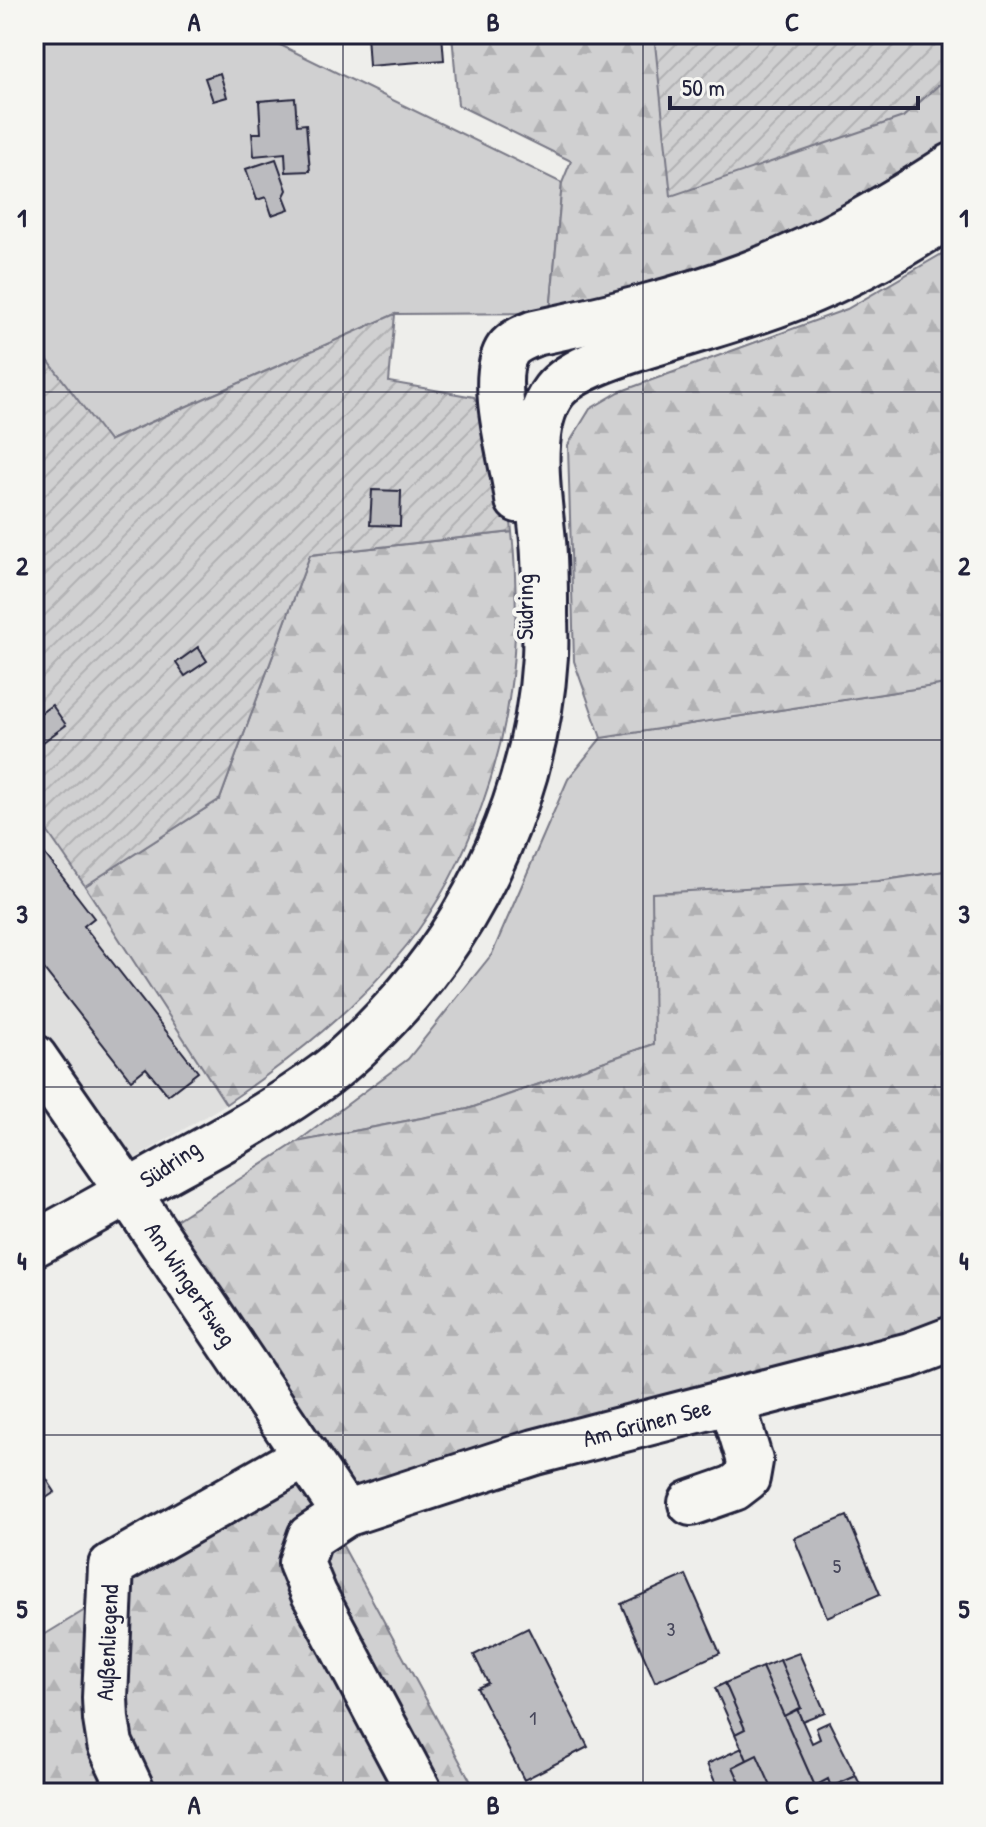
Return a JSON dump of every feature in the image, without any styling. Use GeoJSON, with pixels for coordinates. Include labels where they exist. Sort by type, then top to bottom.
{"type":"FeatureCollection","features":[{"type":"Feature","properties":{"kind":"street","name":"Südring"},"geometry":{"type":"LineString","coordinates":[[128,1192],[297,1074],[371,1008],[436,930],[481,842],[508,757],[525,660],[527,614],[522,533],[500,383],[502,362],[508,349],[535,333],[680,298],[759,271],[851,227],[952,166]]}},
{"type":"Feature","properties":{"kind":"street","name":"Südring"},"geometry":{"type":"LineString","coordinates":[[34,1244],[235,1133],[328,1073],[369,1036],[426,973],[455,930],[481,885],[500,842],[519,790],[539,707],[545,656],[545,579],[536,460],[541,426],[556,388],[577,373],[621,354],[807,292],[854,271],[952,213]]}},
{"type":"Feature","properties":{"kind":"street","name":"Am Wingertsweg"},"geometry":{"type":"LineString","coordinates":[[34,1057],[345,1514]]}},
{"type":"Feature","properties":{"kind":"street","name":"Am Grünen See"},"geometry":{"type":"LineString","coordinates":[[420,1793],[314,1594],[301,1563],[310,1537],[345,1514],[535,1452],[910,1355],[952,1339]]}},
{"type":"Feature","properties":{"kind":"street"},"geometry":{"type":"LineString","coordinates":[[691,1503],[734,1488],[747,1478],[750,1461],[732,1402]]}},
{"type":"Feature","properties":{"kind":"street","name":"Außenliegend"},"geometry":{"type":"LineString","coordinates":[[133,1793],[110,1744],[106,1719],[111,1566],[306,1455]]}},
{"type":"Feature","properties":{"kind":"shaded area"},"geometry":{"type":"Polygon","coordinates":[[[34,812],[226,1104],[129,1162],[34,1026],[34,812]]]}},
{"type":"Feature","properties":{"kind":"green space"},"geometry":{"type":"Polygon","coordinates":[[[34,34],[258,34],[562,183],[550,313],[395,314],[108,441],[34,342],[34,34]]]}},
{"type":"Feature","properties":{"kind":"green space"},"geometry":{"type":"Polygon","coordinates":[[[452,34],[952,34],[952,151],[754,262],[550,313],[562,183],[571,161],[458,105],[452,34]]]}},
{"type":"Feature","properties":{"kind":"green space"},"geometry":{"type":"Polygon","coordinates":[[[654,34],[952,34],[952,73],[903,117],[671,196],[654,34]]]}},
{"type":"Feature","properties":{"kind":"green space"},"geometry":{"type":"Polygon","coordinates":[[[952,248],[952,683],[601,738],[574,661],[568,445],[590,409],[619,392],[847,309],[952,248]]]}},
{"type":"Feature","properties":{"kind":"green space"},"geometry":{"type":"Polygon","coordinates":[[[395,314],[389,382],[474,397],[505,462],[512,532],[310,555],[220,799],[85,886],[34,812],[34,342],[109,441],[395,314]]]}},
{"type":"Feature","properties":{"kind":"green space"},"geometry":{"type":"Polygon","coordinates":[[[512,532],[516,592],[510,691],[494,768],[482,806],[449,880],[407,945],[367,990],[299,1050],[226,1104],[85,886],[220,799],[310,555],[512,532]]]}},
{"type":"Feature","properties":{"kind":"green space"},"geometry":{"type":"Polygon","coordinates":[[[952,683],[952,870],[879,881],[654,1044],[468,1109],[297,1142],[408,1059],[492,954],[568,779],[601,738],[952,683]]]}},
{"type":"Feature","properties":{"kind":"green space"},"geometry":{"type":"Polygon","coordinates":[[[952,870],[952,1320],[354,1497],[173,1222],[297,1142],[468,1109],[654,1044],[652,893],[879,881],[952,870]]]}},
{"type":"Feature","properties":{"kind":"green space"},"geometry":{"type":"Polygon","coordinates":[[[305,1476],[477,1793],[34,1793],[39,1638],[305,1476]]]}},
{"type":"Feature","properties":{"kind":"building"},"geometry":{"type":"Polygon","coordinates":[[[367,34],[442,34],[444,60],[369,66],[367,34]]]}},
{"type":"Feature","properties":{"kind":"building"},"geometry":{"type":"Polygon","coordinates":[[[220,73],[227,97],[213,101],[205,78],[220,73]]]}},
{"type":"Feature","properties":{"kind":"building"},"geometry":{"type":"Polygon","coordinates":[[[295,98],[297,125],[306,124],[310,171],[286,172],[285,153],[254,156],[252,133],[261,133],[259,101],[295,98]]]}},
{"type":"Feature","properties":{"kind":"building"},"geometry":{"type":"Polygon","coordinates":[[[276,159],[287,190],[284,196],[289,209],[272,215],[266,197],[257,200],[246,169],[276,159]]]}},
{"type":"Feature","properties":{"kind":"building"},"geometry":{"type":"Polygon","coordinates":[[[372,490],[401,491],[400,526],[370,525],[372,490]]]}},
{"type":"Feature","properties":{"kind":"building"},"geometry":{"type":"Polygon","coordinates":[[[198,647],[207,661],[185,676],[176,663],[198,647]]]}},
{"type":"Feature","properties":{"kind":"building"},"geometry":{"type":"Polygon","coordinates":[[[52,705],[66,725],[35,748],[34,718],[52,705]]]}},
{"type":"Feature","properties":{"kind":"building"},"geometry":{"type":"Polygon","coordinates":[[[34,840],[94,918],[84,926],[198,1072],[168,1095],[146,1068],[131,1080],[37,960],[41,956],[34,947],[34,840]]]}},
{"type":"Feature","properties":{"kind":"building"},"geometry":{"type":"Polygon","coordinates":[[[34,1460],[55,1492],[34,1506],[34,1460]]]}},
{"type":"Feature","properties":{"kind":"building"},"geometry":{"type":"Polygon","coordinates":[[[847,1516],[880,1594],[827,1617],[794,1538],[847,1516]]]}},
{"type":"Feature","properties":{"kind":"building"},"geometry":{"type":"Polygon","coordinates":[[[686,1575],[720,1653],[655,1682],[621,1604],[686,1575]]]}},
{"type":"Feature","properties":{"kind":"building"},"geometry":{"type":"Polygon","coordinates":[[[528,1628],[588,1747],[524,1780],[477,1688],[488,1683],[474,1655],[528,1628]]]}},
{"type":"Feature","properties":{"kind":"building"},"geometry":{"type":"Polygon","coordinates":[[[799,1653],[825,1712],[802,1721],[797,1709],[801,1708],[780,1660],[799,1653]]]}},
{"type":"Feature","properties":{"kind":"building"},"geometry":{"type":"Polygon","coordinates":[[[780,1660],[801,1708],[784,1716],[762,1667],[780,1660]]]}},
{"type":"Feature","properties":{"kind":"building"},"geometry":{"type":"Polygon","coordinates":[[[762,1667],[818,1793],[774,1793],[757,1755],[747,1760],[735,1734],[745,1729],[725,1683],[762,1667]]]}},
{"type":"Feature","properties":{"kind":"building"},"geometry":{"type":"Polygon","coordinates":[[[725,1683],[745,1729],[735,1734],[715,1688],[725,1683]]]}},
{"type":"Feature","properties":{"kind":"building"},"geometry":{"type":"Polygon","coordinates":[[[797,1709],[812,1743],[820,1739],[816,1728],[829,1722],[856,1776],[831,1787],[828,1779],[815,1786],[784,1716],[797,1709]]]}},
{"type":"Feature","properties":{"kind":"building"},"geometry":{"type":"Polygon","coordinates":[[[742,1748],[747,1760],[733,1767],[745,1793],[720,1793],[707,1764],[742,1748]]]}},
{"type":"Feature","properties":{"kind":"building"},"geometry":{"type":"Polygon","coordinates":[[[757,1755],[774,1793],[745,1793],[733,1767],[757,1755]]]}},
{"type":"Feature","properties":{"kind":"building"},"geometry":{"type":"Polygon","coordinates":[[[856,1776],[864,1793],[818,1793],[815,1786],[828,1779],[831,1787],[856,1776]]]}}]}
